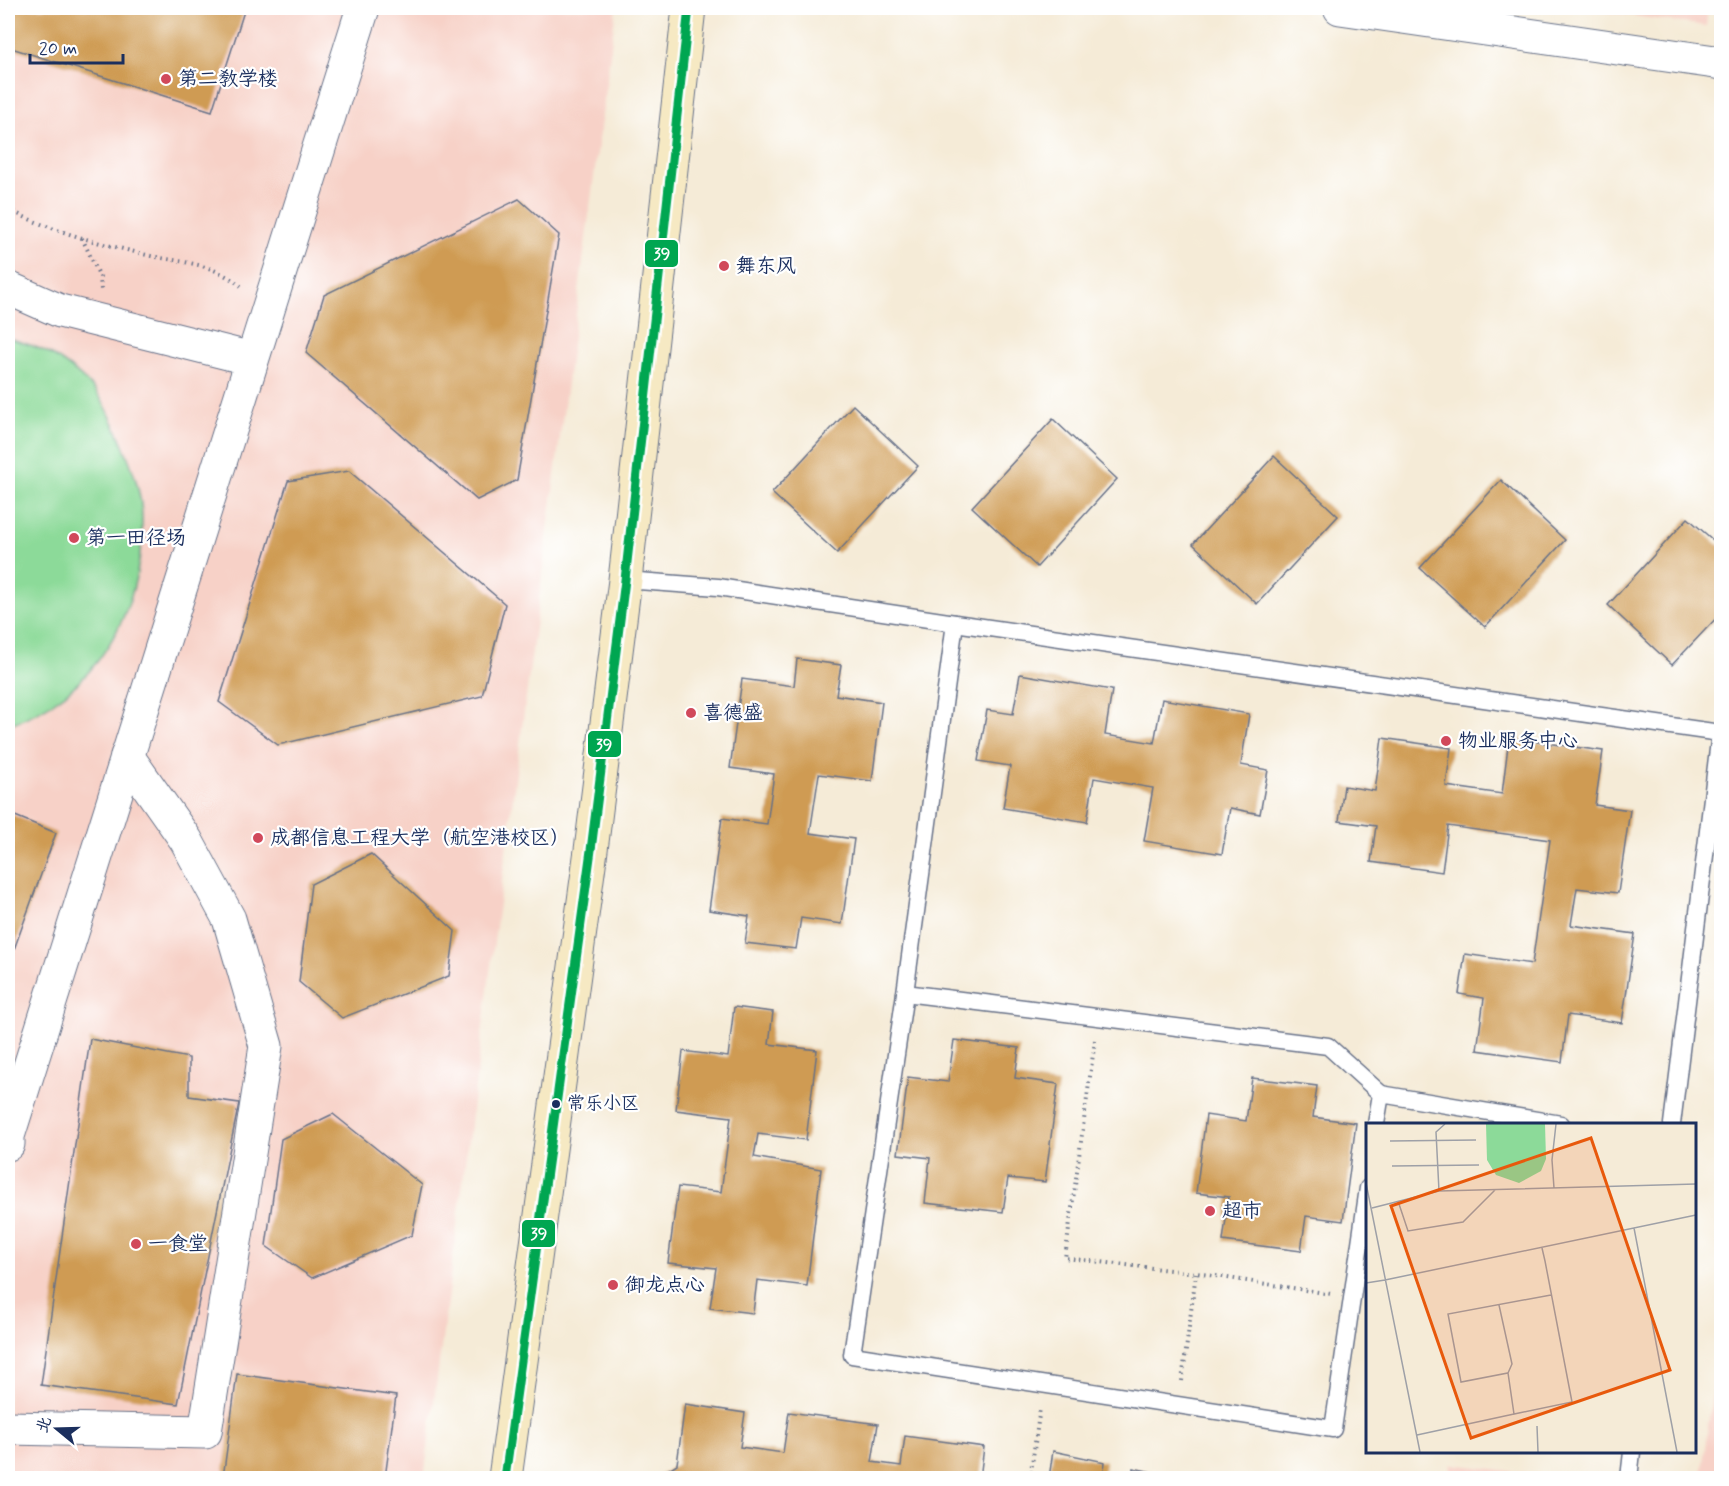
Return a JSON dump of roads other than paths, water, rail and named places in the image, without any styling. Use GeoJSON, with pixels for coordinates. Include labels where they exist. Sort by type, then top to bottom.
{"type":"FeatureCollection","features":[{"type":"Feature","properties":{"kind":"main road"},"geometry":{"type":"LineString","coordinates":[[505,1479],[625,579],[689,8]]}},
{"type":"Feature","properties":{"kind":"street"},"geometry":{"type":"LineString","coordinates":[[8,1144],[8,1136],[363,8]]}},
{"type":"Feature","properties":{"kind":"street"},"geometry":{"type":"LineString","coordinates":[[1340,8],[1722,63]]}},
{"type":"Feature","properties":{"kind":"street"},"geometry":{"type":"LineString","coordinates":[[8,288],[60,311],[252,359]]}},
{"type":"Feature","properties":{"kind":"street"},"geometry":{"type":"LineString","coordinates":[[8,1428],[206,1432],[266,1046],[229,919],[186,840],[128,756]]}},
{"type":"Feature","properties":{"kind":"lane"},"geometry":{"type":"LineString","coordinates":[[625,579],[718,587],[1719,733],[1672,1123]]}},
{"type":"Feature","properties":{"kind":"lane"},"geometry":{"type":"LineString","coordinates":[[955,623],[905,993],[852,1354],[1334,1429],[1366,1202]]}},
{"type":"Feature","properties":{"kind":"lane"},"geometry":{"type":"LineString","coordinates":[[905,993],[1328,1046],[1381,1094],[1549,1123]]}},
{"type":"Feature","properties":{"kind":"lane"},"geometry":{"type":"LineString","coordinates":[[1376,1123],[1381,1094]]}},
{"type":"Feature","properties":{"kind":"lane"},"geometry":{"type":"LineString","coordinates":[[1629,1479],[1632,1453]]}},
{"type":"Feature","properties":{"kind":"place","name":"第二教学楼"},"geometry":{"type":"Point","coordinates":[166,79]}},
{"type":"Feature","properties":{"kind":"place","name":"舞东风"},"geometry":{"type":"Point","coordinates":[724,266]}},
{"type":"Feature","properties":{"kind":"place","name":"第一田径场"},"geometry":{"type":"Point","coordinates":[74,538]}},
{"type":"Feature","properties":{"kind":"place","name":"喜德盛"},"geometry":{"type":"Point","coordinates":[691,713]}},
{"type":"Feature","properties":{"kind":"place","name":"物业服务中心"},"geometry":{"type":"Point","coordinates":[1446,741]}},
{"type":"Feature","properties":{"kind":"place","name":"成都信息工程大学（航空港校区）"},"geometry":{"type":"Point","coordinates":[258,838]}},
{"type":"Feature","properties":{"kind":"place","name":"常乐小区"},"geometry":{"type":"Point","coordinates":[556,1104]}},
{"type":"Feature","properties":{"kind":"place","name":"超市"},"geometry":{"type":"Point","coordinates":[1210,1211]}},
{"type":"Feature","properties":{"kind":"place","name":"一食堂"},"geometry":{"type":"Point","coordinates":[136,1244]}},
{"type":"Feature","properties":{"kind":"place","name":"御龙点心"},"geometry":{"type":"Point","coordinates":[613,1285]}}]}
